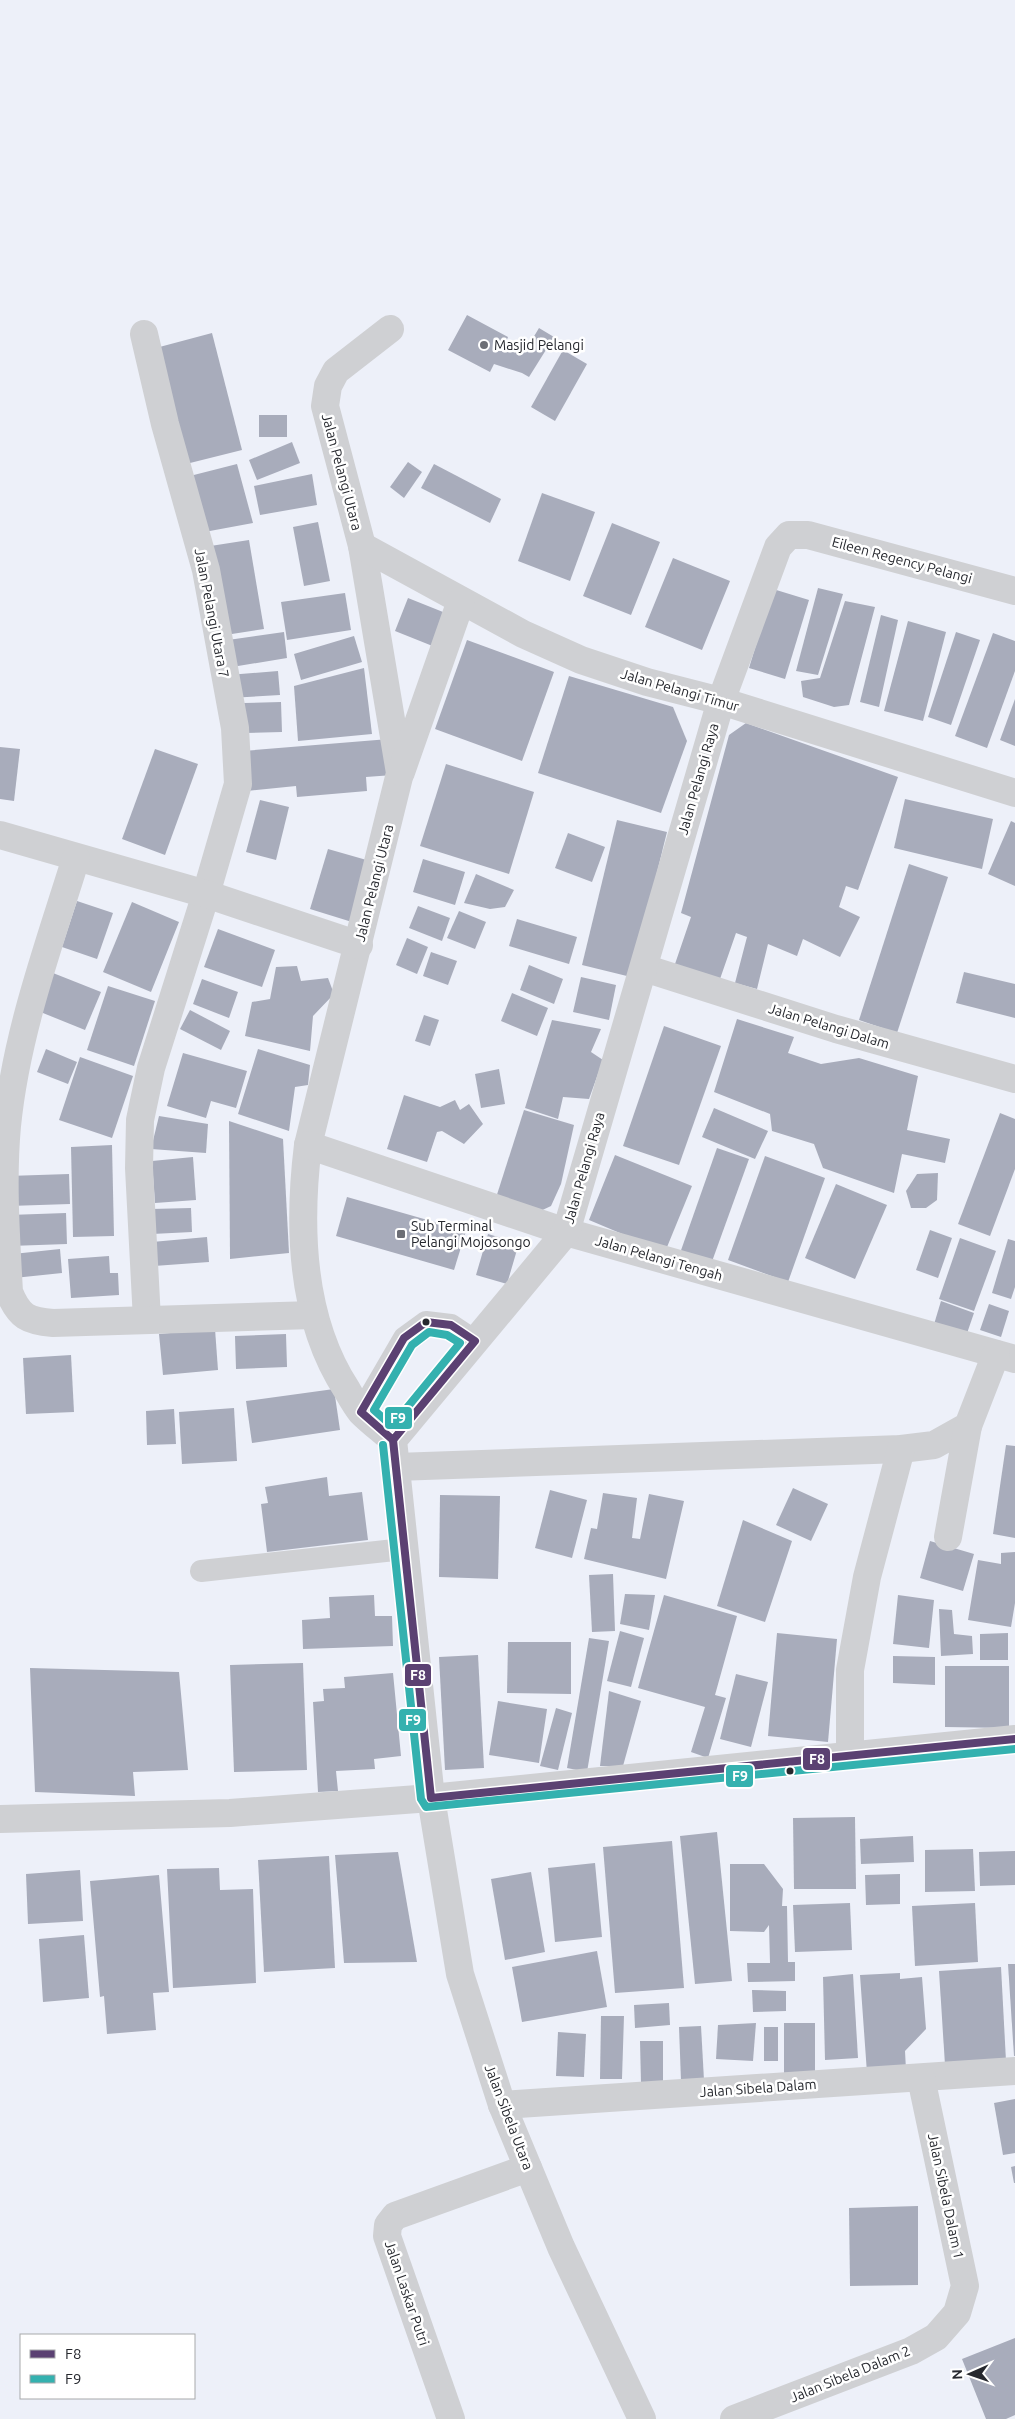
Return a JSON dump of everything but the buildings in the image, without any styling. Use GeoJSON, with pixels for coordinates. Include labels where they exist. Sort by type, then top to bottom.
{"type":"FeatureCollection","features":[{"type":"Feature","properties":{"kind":"street","name":"Jalan Pelangi Utara"},"geometry":{"type":"LineString","coordinates":[[390,329],[336,371],[328,386],[325,406],[362,546],[400,773],[359,946],[308,1145],[304,1178],[304,1239],[314,1315],[332,1368],[361,1412],[393,1440]]}},
{"type":"Feature","properties":{"kind":"street","name":"Jalan Pelangi Utara 7"},"geometry":{"type":"LineString","coordinates":[[144,334],[165,424],[206,570],[234,728],[238,784],[206,894],[151,1068],[140,1120],[139,1168],[147,1320]]}},
{"type":"Feature","properties":{"kind":"street","name":"Eileen Regency Pelangi"},"geometry":{"type":"LineString","coordinates":[[789,535],[808,535],[1015,591]]}},
{"type":"Feature","properties":{"kind":"street","name":"Jalan Pelangi Raya"},"geometry":{"type":"LineString","coordinates":[[393,1440],[566,1232],[721,701],[778,547],[789,535]]}},
{"type":"Feature","properties":{"kind":"street","name":"Jalan Pelangi Timur"},"geometry":{"type":"LineString","coordinates":[[362,546],[523,634],[581,660],[647,682],[721,701],[1015,793]]}},
{"type":"Feature","properties":{"kind":"street"},"geometry":{"type":"LineString","coordinates":[[400,773],[461,600]]}},
{"type":"Feature","properties":{"kind":"street"},"geometry":{"type":"LineString","coordinates":[[0,835],[206,894],[359,946]]}},
{"type":"Feature","properties":{"kind":"street"},"geometry":{"type":"LineString","coordinates":[[76,858],[26,1018],[7,1124],[5,1176],[9,1292],[18,1310],[34,1322],[53,1324],[314,1315]]}},
{"type":"Feature","properties":{"kind":"street","name":"Jalan Pelangi Dalam"},"geometry":{"type":"LineString","coordinates":[[644,968],[836,1029],[1015,1079]]}},
{"type":"Feature","properties":{"kind":"street","name":"Jalan Pelangi Tengah"},"geometry":{"type":"LineString","coordinates":[[308,1145],[566,1232],[1006,1356]]}},
{"type":"Feature","properties":{"kind":"street"},"geometry":{"type":"LineString","coordinates":[[948,1537],[968,1426],[1006,1356]]}},
{"type":"Feature","properties":{"kind":"street"},"geometry":{"type":"LineString","coordinates":[[396,1467],[901,1449],[934,1445],[968,1426]]}},
{"type":"Feature","properties":{"kind":"street"},"geometry":{"type":"LineString","coordinates":[[393,1440],[431,1798]]}},
{"type":"Feature","properties":{"kind":"street"},"geometry":{"type":"LineString","coordinates":[[850,1755],[850,1670],[867,1577],[901,1449]]}},
{"type":"Feature","properties":{"kind":"street"},"geometry":{"type":"LineString","coordinates":[[0,1819],[230,1813],[431,1798],[1015,1739]]}},
{"type":"Feature","properties":{"kind":"street","name":"Jalan Sibela Utara"},"geometry":{"type":"LineString","coordinates":[[431,1798],[460,1974],[502,2105],[561,2247],[642,2419]]}},
{"type":"Feature","properties":{"kind":"street","name":"Jalan Sibela Dalam"},"geometry":{"type":"LineString","coordinates":[[502,2105],[1015,2071]]}},
{"type":"Feature","properties":{"kind":"street","name":"Jalan Sibela Dalam 1"},"geometry":{"type":"LineString","coordinates":[[921,2078],[965,2286],[957,2313]]}},
{"type":"Feature","properties":{"kind":"street","name":"Jalan Laskar Putri"},"geometry":{"type":"LineString","coordinates":[[451,2419],[387,2236],[388,2225],[395,2216],[528,2168]]}},
{"type":"Feature","properties":{"kind":"street","name":"Jalan Sibela Dalam 2"},"geometry":{"type":"LineString","coordinates":[[734,2419],[911,2351],[936,2337],[957,2313]]}},
{"type":"Feature","properties":{"kind":"lane"},"geometry":{"type":"LineString","coordinates":[[361,1412],[404,1338],[426,1322],[451,1326],[475,1341]]}},
{"type":"Feature","properties":{"kind":"lane"},"geometry":{"type":"LineString","coordinates":[[201,1571],[404,1549]]}},
{"type":"Feature","properties":{"kind":"transit line","name":"F8"},"geometry":{"type":"LineString","coordinates":[[426,1322],[451,1325],[475,1341],[393,1440],[361,1412],[404,1338],[426,1322]]}},
{"type":"Feature","properties":{"kind":"transit line","name":"F9"},"geometry":{"type":"LineString","coordinates":[[429,1332],[447,1335],[460,1343],[392,1426],[374,1410],[412,1345],[429,1332]]}},
{"type":"Feature","properties":{"kind":"transit line","name":"F8"},"geometry":{"type":"LineString","coordinates":[[393,1440],[431,1798],[1015,1739]]}},
{"type":"Feature","properties":{"kind":"transit line","name":"F9"},"geometry":{"type":"LineString","coordinates":[[383,1445],[421,1799],[426,1807],[1015,1749]]}},
{"type":"Feature","properties":{"kind":"place","name":"Masjid Pelangi"},"geometry":{"type":"Point","coordinates":[484,345]}},
{"type":"Feature","properties":{"kind":"place","name":"Sub Terminal Pelangi Mojosongo"},"geometry":{"type":"Point","coordinates":[401,1234]}}]}
